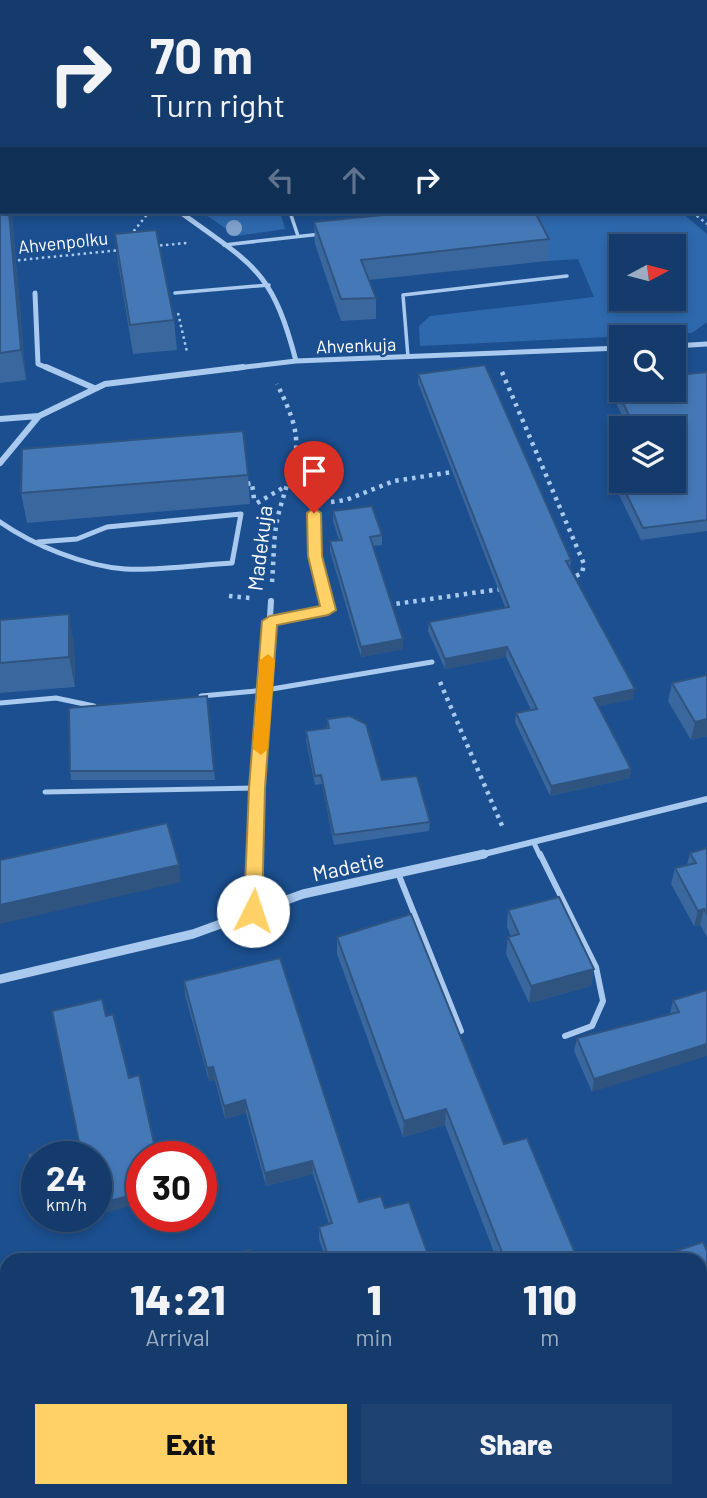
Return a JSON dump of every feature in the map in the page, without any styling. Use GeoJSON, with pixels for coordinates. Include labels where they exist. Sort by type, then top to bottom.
{"type":"FeatureCollection","features":[{"type":"Feature","properties":{"kind":"street"},"geometry":{"type":"LineString","coordinates":[[183,214],[255,269],[269,285],[279,306],[296,361]]}},
{"type":"Feature","properties":{"kind":"street"},"geometry":{"type":"LineString","coordinates":[[35,293],[38,364],[94,388]]}},
{"type":"Feature","properties":{"kind":"street"},"geometry":{"type":"LineString","coordinates":[[686,345],[707,344]]}},
{"type":"Feature","properties":{"kind":"street","name":"Ahvenkuja"},"geometry":{"type":"LineString","coordinates":[[0,419],[39,416],[106,384],[268,364],[609,349]]}},
{"type":"Feature","properties":{"kind":"street","name":"Ahvenkuja"},"geometry":{"type":"LineString","coordinates":[[0,463],[39,416]]}},
{"type":"Feature","properties":{"kind":"street","name":"Madekuja"},"geometry":{"type":"LineString","coordinates":[[253,911],[257,788],[271,601]]}},
{"type":"Feature","properties":{"kind":"street","name":"Madetie"},"geometry":{"type":"LineString","coordinates":[[0,979],[193,934],[303,894],[534,843],[707,799]]}},
{"type":"Feature","properties":{"kind":"lane"},"geometry":{"type":"LineString","coordinates":[[291,214],[298,236]]}},
{"type":"Feature","properties":{"kind":"lane"},"geometry":{"type":"LineString","coordinates":[[224,245],[324,233]]}},
{"type":"Feature","properties":{"kind":"lane"},"geometry":{"type":"LineString","coordinates":[[408,357],[403,295],[567,276]]}},
{"type":"Feature","properties":{"kind":"lane"},"geometry":{"type":"LineString","coordinates":[[175,293],[269,285]]}},
{"type":"Feature","properties":{"kind":"lane"},"geometry":{"type":"LineString","coordinates":[[270,621],[328,610],[315,556],[314,513]]}},
{"type":"Feature","properties":{"kind":"lane"},"geometry":{"type":"LineString","coordinates":[[0,522],[10,531],[37,542],[121,569],[232,563],[242,514],[107,527],[77,539],[37,542]]}},
{"type":"Feature","properties":{"kind":"lane"},"geometry":{"type":"LineString","coordinates":[[199,697],[266,691],[432,662]]}},
{"type":"Feature","properties":{"kind":"lane"},"geometry":{"type":"LineString","coordinates":[[0,703],[56,698],[91,706],[104,705]]}},
{"type":"Feature","properties":{"kind":"lane"},"geometry":{"type":"LineString","coordinates":[[45,792],[257,788]]}},
{"type":"Feature","properties":{"kind":"lane"},"geometry":{"type":"LineString","coordinates":[[534,843],[596,967],[603,1001],[592,1026],[565,1036]]}},
{"type":"Feature","properties":{"kind":"lane"},"geometry":{"type":"LineString","coordinates":[[398,873],[461,1031]]}},
{"type":"Feature","properties":{"kind":"path"},"geometry":{"type":"LineString","coordinates":[[119,250],[147,214]]}},
{"type":"Feature","properties":{"kind":"path"},"geometry":{"type":"LineString","coordinates":[[145,247],[197,242],[211,235]]}},
{"type":"Feature","properties":{"kind":"path","name":"Ahvenpolku"},"geometry":{"type":"LineString","coordinates":[[0,262],[132,248]]}},
{"type":"Feature","properties":{"kind":"path"},"geometry":{"type":"LineString","coordinates":[[175,293],[186,337],[190,374]]}},
{"type":"Feature","properties":{"kind":"path"},"geometry":{"type":"LineString","coordinates":[[495,355],[583,564],[582,573],[560,580]]}},
{"type":"Feature","properties":{"kind":"path","name":"Madekuja"},"geometry":{"type":"LineString","coordinates":[[268,364],[295,420],[297,456],[278,515],[271,601]]}},
{"type":"Feature","properties":{"kind":"path"},"geometry":{"type":"LineString","coordinates":[[346,500],[394,481],[452,472]]}},
{"type":"Feature","properties":{"kind":"path"},"geometry":{"type":"LineString","coordinates":[[254,504],[286,485]]}},
{"type":"Feature","properties":{"kind":"path"},"geometry":{"type":"LineString","coordinates":[[377,606],[508,588]]}},
{"type":"Feature","properties":{"kind":"path"},"geometry":{"type":"LineString","coordinates":[[432,662],[512,848]]}},
{"type":"Feature","properties":{"kind":"shaded area"},"geometry":{"type":"Polygon","coordinates":[[[205,214],[281,214],[285,229],[236,236],[205,214]]]}},
{"type":"Feature","properties":{"kind":"shaded area"},"geometry":{"type":"Polygon","coordinates":[[[503,214],[683,214],[707,234],[707,322],[692,333],[686,333],[686,325],[609,325],[609,337],[420,346],[419,326],[430,316],[594,297],[578,259],[547,261],[527,221],[503,214]]]}},
{"type":"Feature","properties":{"kind":"building"},"geometry":{"type":"Polygon","coordinates":[[[0,214],[9,214],[21,350],[0,353],[0,214]]]}},
{"type":"Feature","properties":{"kind":"building"},"geometry":{"type":"Polygon","coordinates":[[[392,214],[536,214],[549,239],[361,260],[376,298],[341,299],[314,222],[392,214]]]}},
{"type":"Feature","properties":{"kind":"building"},"geometry":{"type":"Polygon","coordinates":[[[156,230],[174,320],[130,325],[115,234],[156,230]]]}},
{"type":"Feature","properties":{"kind":"building"},"geometry":{"type":"Polygon","coordinates":[[[485,365],[571,560],[566,561],[635,689],[594,698],[631,769],[551,786],[516,713],[537,709],[507,647],[445,659],[429,622],[509,607],[418,374],[485,365]]]}},
{"type":"Feature","properties":{"kind":"building"},"geometry":{"type":"Polygon","coordinates":[[[686,371],[688,374],[707,372],[707,520],[643,528],[626,493],[686,493],[686,416],[630,416],[622,402],[686,402],[686,371]]]}},
{"type":"Feature","properties":{"kind":"building"},"geometry":{"type":"Polygon","coordinates":[[[243,431],[248,475],[21,493],[22,449],[243,431]]]}},
{"type":"Feature","properties":{"kind":"building"},"geometry":{"type":"Polygon","coordinates":[[[372,506],[382,535],[370,537],[403,639],[361,647],[330,541],[342,540],[333,511],[372,506]]]}},
{"type":"Feature","properties":{"kind":"building"},"geometry":{"type":"Polygon","coordinates":[[[69,614],[69,657],[0,663],[0,620],[69,614]]]}},
{"type":"Feature","properties":{"kind":"building"},"geometry":{"type":"Polygon","coordinates":[[[707,675],[707,719],[695,722],[672,683],[707,675]]]}},
{"type":"Feature","properties":{"kind":"building"},"geometry":{"type":"Polygon","coordinates":[[[207,696],[214,771],[70,771],[69,708],[207,696]]]}},
{"type":"Feature","properties":{"kind":"building"},"geometry":{"type":"Polygon","coordinates":[[[350,716],[366,724],[382,780],[417,776],[430,822],[334,835],[321,775],[315,776],[306,731],[329,728],[327,719],[350,716]]]}},
{"type":"Feature","properties":{"kind":"building"},"geometry":{"type":"Polygon","coordinates":[[[167,823],[179,865],[0,905],[0,860],[167,823]]]}},
{"type":"Feature","properties":{"kind":"building"},"geometry":{"type":"Polygon","coordinates":[[[707,848],[707,914],[704,909],[698,911],[675,868],[696,863],[690,853],[707,848]]]}},
{"type":"Feature","properties":{"kind":"building"},"geometry":{"type":"Polygon","coordinates":[[[559,897],[594,969],[531,986],[508,937],[519,934],[508,910],[559,897]]]}},
{"type":"Feature","properties":{"kind":"building"},"geometry":{"type":"Polygon","coordinates":[[[411,914],[504,1144],[527,1138],[575,1253],[502,1253],[446,1109],[404,1121],[337,937],[411,914]]]}},
{"type":"Feature","properties":{"kind":"building"},"geometry":{"type":"Polygon","coordinates":[[[280,958],[359,1202],[381,1196],[385,1208],[409,1202],[427,1253],[327,1253],[319,1227],[332,1223],[312,1161],[265,1173],[245,1100],[224,1106],[213,1067],[207,1068],[184,981],[280,958]]]}},
{"type":"Feature","properties":{"kind":"building"},"geometry":{"type":"Polygon","coordinates":[[[707,990],[707,1044],[594,1079],[577,1038],[679,1012],[673,1000],[707,990]]]}},
{"type":"Feature","properties":{"kind":"building"},"geometry":{"type":"Polygon","coordinates":[[[102,999],[106,1016],[113,1014],[129,1078],[139,1075],[153,1141],[126,1141],[126,1197],[112,1200],[112,1141],[79,1141],[52,1011],[102,999]]]}},
{"type":"Feature","properties":{"kind":"building"},"geometry":{"type":"Polygon","coordinates":[[[703,1242],[707,1251],[707,1253],[670,1253],[703,1242]]]}},
{"type":"Feature","properties":{"kind":"slow traffic"},"geometry":{"type":"LineString","coordinates":[[261,749],[268,660]]}},
{"type":"Feature","properties":{"kind":"route"},"geometry":{"type":"LineString","coordinates":[[253,911],[257,788],[270,621],[328,610],[315,556],[314,513]]}}]}
